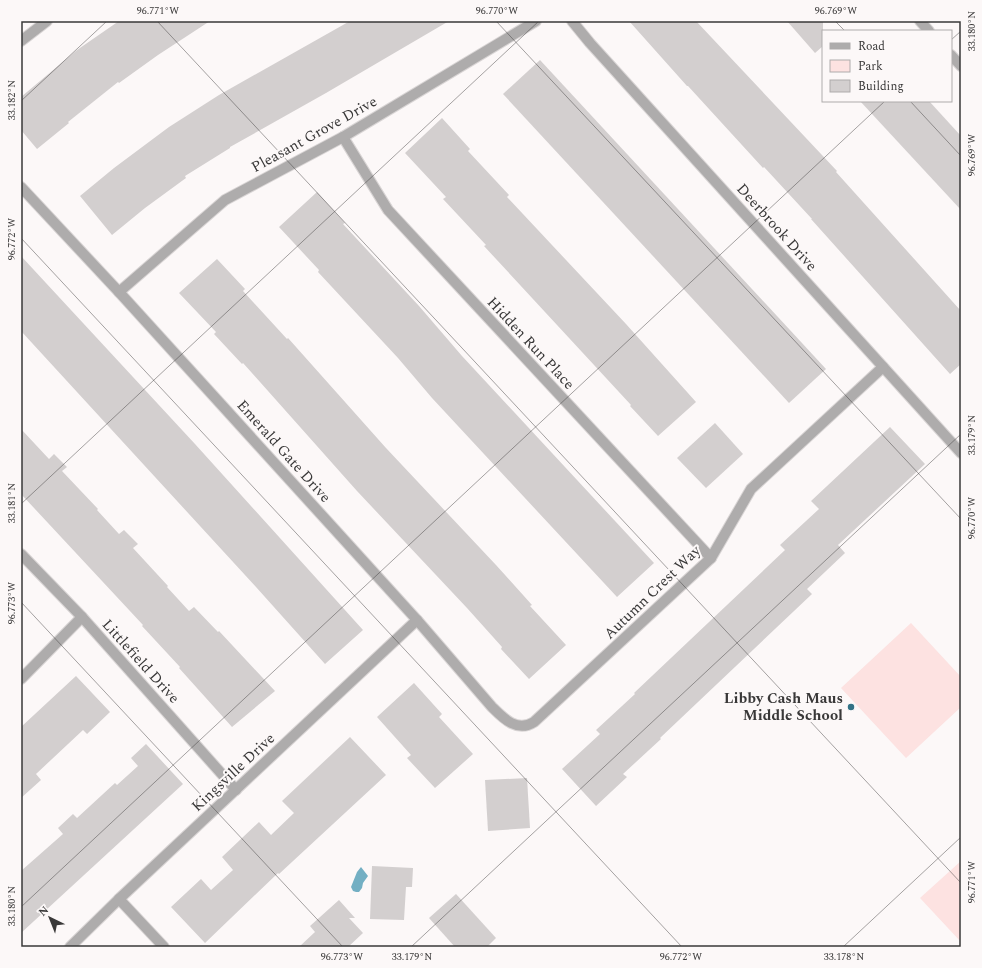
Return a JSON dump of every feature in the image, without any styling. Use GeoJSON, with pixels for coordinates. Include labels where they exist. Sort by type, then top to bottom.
{"type":"FeatureCollection","features":[{"type":"Feature","properties":{"kind":"street"},"geometry":{"type":"LineString","coordinates":[[21,41],[47,21]]}},
{"type":"Feature","properties":{"kind":"street","name":"Pleasant Grove Drive"},"geometry":{"type":"LineString","coordinates":[[119,292],[225,200],[343,137],[536,21]]}},
{"type":"Feature","properties":{"kind":"street","name":"Deerbrook Drive"},"geometry":{"type":"LineString","coordinates":[[572,21],[590,43],[961,453]]}},
{"type":"Feature","properties":{"kind":"street"},"geometry":{"type":"LineString","coordinates":[[920,21],[928,30]]}},
{"type":"Feature","properties":{"kind":"street"},"geometry":{"type":"LineString","coordinates":[[952,56],[961,66]]}},
{"type":"Feature","properties":{"kind":"street","name":"Hidden Run Place"},"geometry":{"type":"LineString","coordinates":[[343,137],[388,210],[711,558]]}},
{"type":"Feature","properties":{"kind":"street","name":"Emerald Gate Drive"},"geometry":{"type":"LineString","coordinates":[[21,187],[119,292],[417,620],[503,719],[516,725],[528,726]]}},
{"type":"Feature","properties":{"kind":"street","name":"Autumn Crest Way"},"geometry":{"type":"LineString","coordinates":[[528,726],[711,558],[751,489],[883,367]]}},
{"type":"Feature","properties":{"kind":"street","name":"Littlefield Drive"},"geometry":{"type":"LineString","coordinates":[[21,554],[82,618],[236,790]]}},
{"type":"Feature","properties":{"kind":"street"},"geometry":{"type":"LineString","coordinates":[[21,679],[82,618]]}},
{"type":"Feature","properties":{"kind":"street","name":"Kingsville Drive"},"geometry":{"type":"LineString","coordinates":[[70,947],[119,899],[417,620]]}},
{"type":"Feature","properties":{"kind":"street"},"geometry":{"type":"LineString","coordinates":[[119,899],[164,947]]}},
{"type":"Feature","properties":{"kind":"green space"},"geometry":{"type":"Polygon","coordinates":[[[911,623],[961,677],[961,707],[906,758],[841,688],[911,623]]]}},
{"type":"Feature","properties":{"kind":"green space"},"geometry":{"type":"Polygon","coordinates":[[[961,861],[961,942],[920,898],[961,861]]]}},
{"type":"Feature","properties":{"kind":"water"},"geometry":{"type":"Polygon","coordinates":[[[361,867],[368,876],[359,892],[356,892],[353,891],[351,887],[357,872],[361,867]]]}},
{"type":"Feature","properties":{"kind":"building"},"geometry":{"type":"Polygon","coordinates":[[[119,21],[210,21],[119,83],[118,82],[37,149],[21,130],[21,97],[77,50],[119,21]]]}},
{"type":"Feature","properties":{"kind":"building"},"geometry":{"type":"Polygon","coordinates":[[[350,21],[449,21],[230,147],[185,176],[186,178],[145,208],[112,235],[80,196],[114,168],[169,127],[219,95],[350,21]]]}},
{"type":"Feature","properties":{"kind":"building"},"geometry":{"type":"Polygon","coordinates":[[[629,21],[696,21],[837,171],[836,172],[961,311],[961,364],[950,374],[812,219],[687,86],[629,21]]]}},
{"type":"Feature","properties":{"kind":"building"},"geometry":{"type":"Polygon","coordinates":[[[787,21],[823,21],[822,47],[815,53],[787,21]]]}},
{"type":"Feature","properties":{"kind":"building"},"geometry":{"type":"Polygon","coordinates":[[[540,60],[826,369],[789,403],[503,94],[540,60]]]}},
{"type":"Feature","properties":{"kind":"building"},"geometry":{"type":"Polygon","coordinates":[[[861,102],[930,102],[961,136],[961,210],[861,102]]]}},
{"type":"Feature","properties":{"kind":"building"},"geometry":{"type":"Polygon","coordinates":[[[442,118],[470,149],[468,151],[509,195],[507,197],[626,324],[696,402],[658,436],[484,246],[486,245],[443,199],[446,197],[405,153],[442,118]]]}},
{"type":"Feature","properties":{"kind":"building"},"geometry":{"type":"Polygon","coordinates":[[[317,192],[345,223],[343,224],[419,306],[462,356],[654,563],[617,597],[432,398],[398,358],[318,272],[319,270],[279,227],[317,192]]]}},
{"type":"Feature","properties":{"kind":"building"},"geometry":{"type":"Polygon","coordinates":[[[21,256],[195,444],[363,630],[325,664],[21,331],[21,256]]]}},
{"type":"Feature","properties":{"kind":"building"},"geometry":{"type":"Polygon","coordinates":[[[217,259],[245,289],[243,291],[287,339],[288,338],[386,448],[496,565],[532,605],[530,606],[566,645],[529,679],[501,649],[502,647],[467,608],[357,491],[243,363],[242,364],[214,334],[216,332],[179,293],[217,259]]]}},
{"type":"Feature","properties":{"kind":"building"},"geometry":{"type":"Polygon","coordinates":[[[715,423],[743,454],[706,488],[677,458],[715,423]]]}},
{"type":"Feature","properties":{"kind":"building"},"geometry":{"type":"Polygon","coordinates":[[[890,427],[925,464],[838,545],[845,553],[807,589],[812,594],[623,774],[627,777],[596,806],[562,769],[600,734],[596,730],[785,550],[780,545],[819,509],[811,501],[890,427]]]}},
{"type":"Feature","properties":{"kind":"building"},"geometry":{"type":"Polygon","coordinates":[[[21,429],[49,459],[54,454],[67,467],[62,471],[98,509],[97,510],[119,534],[124,530],[138,544],[133,548],[189,611],[194,607],[218,632],[219,631],[275,691],[232,727],[142,626],[143,625],[21,494],[21,429]]]}},
{"type":"Feature","properties":{"kind":"building"},"geometry":{"type":"Polygon","coordinates":[[[76,676],[110,712],[87,734],[83,730],[36,774],[41,780],[21,798],[21,727],[76,676]]]}},
{"type":"Feature","properties":{"kind":"building"},"geometry":{"type":"Polygon","coordinates":[[[414,683],[442,714],[439,717],[473,754],[435,788],[407,758],[411,755],[377,717],[414,683]]]}},
{"type":"Feature","properties":{"kind":"building"},"geometry":{"type":"Polygon","coordinates":[[[350,737],[386,775],[279,874],[278,873],[205,943],[171,907],[201,879],[211,890],[233,870],[222,857],[259,822],[271,835],[294,813],[282,801],[350,737]]]}},
{"type":"Feature","properties":{"kind":"building"},"geometry":{"type":"Polygon","coordinates":[[[146,744],[183,784],[21,933],[21,871],[63,834],[58,828],[73,814],[77,818],[115,783],[117,785],[138,766],[131,758],[146,744]]]}},
{"type":"Feature","properties":{"kind":"building"},"geometry":{"type":"Polygon","coordinates":[[[527,778],[530,828],[488,831],[485,780],[527,778]]]}},
{"type":"Feature","properties":{"kind":"building"},"geometry":{"type":"Polygon","coordinates":[[[372,866],[413,868],[412,887],[406,887],[404,920],[370,919],[372,866]]]}},
{"type":"Feature","properties":{"kind":"building"},"geometry":{"type":"Polygon","coordinates":[[[456,894],[496,938],[487,947],[455,947],[429,918],[456,894]]]}},
{"type":"Feature","properties":{"kind":"building"},"geometry":{"type":"Polygon","coordinates":[[[339,900],[355,918],[349,918],[363,933],[348,947],[299,947],[315,932],[310,926],[339,900]]]}},
{"type":"Feature","properties":{"kind":"place","name":"Libby Cash Maus Middle School"},"geometry":{"type":"Point","coordinates":[851,707]}}]}
